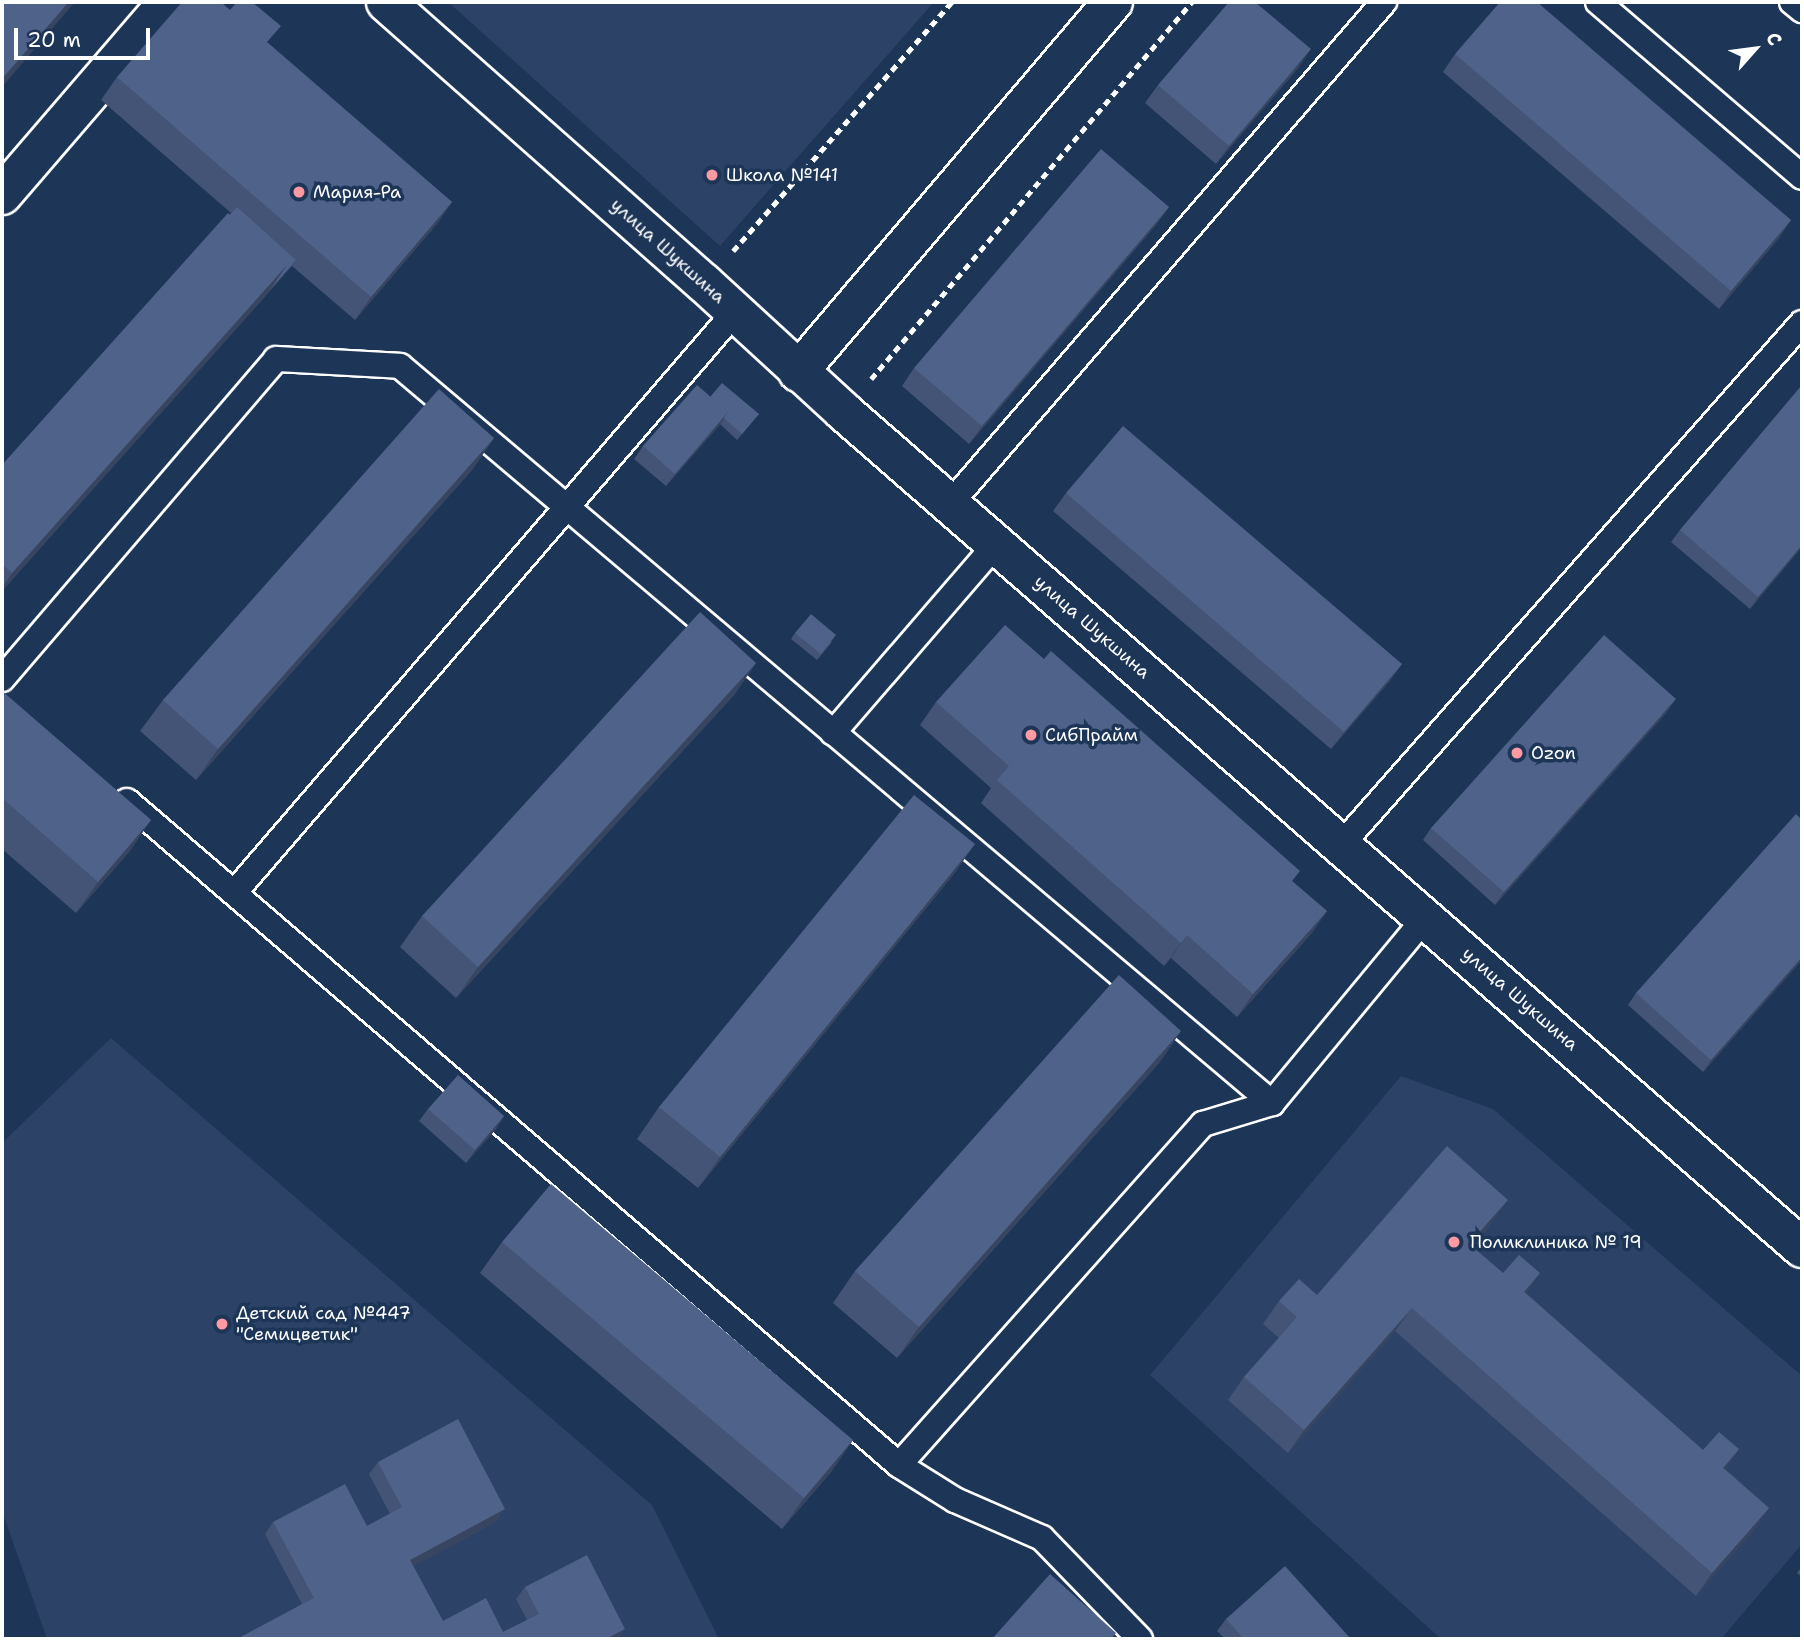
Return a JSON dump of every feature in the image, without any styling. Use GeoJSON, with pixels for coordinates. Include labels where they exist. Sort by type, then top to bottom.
{"type":"FeatureCollection","features":[{"type":"Feature","properties":{"kind":"street"},"geometry":{"type":"LineString","coordinates":[[2,195],[168,2]]}},
{"type":"Feature","properties":{"kind":"street","name":"улица Шукшина"},"geometry":{"type":"LineString","coordinates":[[386,2],[704,283],[798,372],[1426,917],[1802,1248]]}},
{"type":"Feature","properties":{"kind":"street"},"geometry":{"type":"LineString","coordinates":[[798,372],[1113,2]]}},
{"type":"Feature","properties":{"kind":"lane"},"geometry":{"type":"LineString","coordinates":[[950,504],[1384,2]]}},
{"type":"Feature","properties":{"kind":"lane"},"geometry":{"type":"LineString","coordinates":[[1598,2],[1802,177]]}},
{"type":"Feature","properties":{"kind":"lane"},"geometry":{"type":"LineString","coordinates":[[1793,2],[1802,10]]}},
{"type":"Feature","properties":{"kind":"lane"},"geometry":{"type":"LineString","coordinates":[[234,893],[736,312]]}},
{"type":"Feature","properties":{"kind":"lane"},"geometry":{"type":"LineString","coordinates":[[1342,844],[1802,323]]}},
{"type":"Feature","properties":{"kind":"lane"},"geometry":{"type":"LineString","coordinates":[[2,679],[276,359],[400,366],[1272,1103]]}},
{"type":"Feature","properties":{"kind":"lane"},"geometry":{"type":"LineString","coordinates":[[833,733],[996,544]]}},
{"type":"Feature","properties":{"kind":"lane"},"geometry":{"type":"LineString","coordinates":[[107,784],[899,1465],[955,1500],[1042,1538],[1140,1639]]}},
{"type":"Feature","properties":{"kind":"lane"},"geometry":{"type":"LineString","coordinates":[[899,1465],[1203,1124],[1272,1103],[1426,917]]}},
{"type":"Feature","properties":{"kind":"path"},"geometry":{"type":"LineString","coordinates":[[704,283],[952,2]]}},
{"type":"Feature","properties":{"kind":"path"},"geometry":{"type":"LineString","coordinates":[[843,411],[1192,2]]}},
{"type":"Feature","properties":{"kind":"shaded area","name":"Школа №141"},"geometry":{"type":"Polygon","coordinates":[[[448,2],[934,2],[720,246],[448,2]]]}},
{"type":"Feature","properties":{"kind":"shaded area","name":"Детский сад №447 \"Семицветик\""},"geometry":{"type":"Polygon","coordinates":[[[111,1038],[652,1505],[719,1639],[47,1639],[2,1511],[2,1143],[111,1038]]]}},
{"type":"Feature","properties":{"kind":"shaded area","name":"Поликлиника № 19"},"geometry":{"type":"Polygon","coordinates":[[[1401,1076],[1493,1109],[1802,1376],[1802,1544],[1721,1639],[1441,1639],[1150,1375],[1401,1076]]]}},
{"type":"Feature","properties":{"kind":"building"},"geometry":{"type":"Polygon","coordinates":[[[2,2],[69,2],[2,79],[2,2]]]}},
{"type":"Feature","properties":{"kind":"building"},"geometry":{"type":"Polygon","coordinates":[[[182,2],[221,2],[230,10],[237,2],[252,2],[281,26],[267,42],[452,202],[371,297],[117,77],[182,2]]]}},
{"type":"Feature","properties":{"kind":"building"},"geometry":{"type":"Polygon","coordinates":[[[1229,2],[1255,2],[1311,49],[1229,146],[1158,85],[1229,2]]]}},
{"type":"Feature","properties":{"kind":"building"},"geometry":{"type":"Polygon","coordinates":[[[1500,2],[1537,2],[1791,220],[1731,291],[1455,54],[1500,2]]]}},
{"type":"Feature","properties":{"kind":"building"},"geometry":{"type":"Polygon","coordinates":[[[1101,149],[1169,207],[982,426],[914,368],[1101,149]]]}},
{"type":"Feature","properties":{"kind":"building"},"geometry":{"type":"Polygon","coordinates":[[[237,207],[296,260],[270,290],[287,265],[230,215],[237,207]]]}},
{"type":"Feature","properties":{"kind":"building"},"geometry":{"type":"Polygon","coordinates":[[[228,213],[287,265],[12,573],[2,564],[2,465],[228,213]]]}},
{"type":"Feature","properties":{"kind":"building"},"geometry":{"type":"Polygon","coordinates":[[[722,383],[759,414],[742,434],[724,418],[728,412],[710,397],[722,383]]]}},
{"type":"Feature","properties":{"kind":"building"},"geometry":{"type":"Polygon","coordinates":[[[697,385],[728,412],[675,474],[643,446],[697,385]]]}},
{"type":"Feature","properties":{"kind":"building"},"geometry":{"type":"Polygon","coordinates":[[[1802,385],[1802,545],[1758,597],[1680,530],[1802,385]]]}},
{"type":"Feature","properties":{"kind":"building"},"geometry":{"type":"Polygon","coordinates":[[[439,389],[494,438],[218,749],[163,700],[439,389]]]}},
{"type":"Feature","properties":{"kind":"building"},"geometry":{"type":"Polygon","coordinates":[[[1123,426],[1402,664],[1344,732],[1066,493],[1123,426]]]}},
{"type":"Feature","properties":{"kind":"building"},"geometry":{"type":"Polygon","coordinates":[[[700,612],[756,663],[478,967],[422,916],[700,612]]]}},
{"type":"Feature","properties":{"kind":"building"},"geometry":{"type":"Polygon","coordinates":[[[811,614],[836,635],[821,654],[795,633],[811,614]]]}},
{"type":"Feature","properties":{"kind":"building"},"geometry":{"type":"Polygon","coordinates":[[[1005,625],[1044,659],[1051,651],[1300,871],[1292,881],[1327,911],[1253,994],[1187,935],[1181,943],[997,780],[1009,766],[936,702],[1005,625]]]}},
{"type":"Feature","properties":{"kind":"building"},"geometry":{"type":"Polygon","coordinates":[[[1604,635],[1676,699],[1504,892],[1431,828],[1604,635]]]}},
{"type":"Feature","properties":{"kind":"building"},"geometry":{"type":"Polygon","coordinates":[[[2,691],[151,820],[98,882],[2,798],[2,691]]]}},
{"type":"Feature","properties":{"kind":"building"},"geometry":{"type":"Polygon","coordinates":[[[914,795],[975,844],[720,1157],[659,1107],[914,795]]]}},
{"type":"Feature","properties":{"kind":"building"},"geometry":{"type":"Polygon","coordinates":[[[1796,814],[1802,820],[1802,957],[1711,1060],[1636,993],[1796,814]]]}},
{"type":"Feature","properties":{"kind":"building"},"geometry":{"type":"Polygon","coordinates":[[[1119,975],[1181,1031],[919,1327],[855,1271],[1119,975]]]}},
{"type":"Feature","properties":{"kind":"building"},"geometry":{"type":"Polygon","coordinates":[[[458,1075],[504,1116],[475,1150],[428,1109],[458,1075]]]}},
{"type":"Feature","properties":{"kind":"building"},"geometry":{"type":"Polygon","coordinates":[[[1447,1146],[1508,1200],[1469,1244],[1503,1273],[1519,1255],[1540,1273],[1524,1292],[1703,1450],[1719,1432],[1739,1449],[1723,1468],[1769,1508],[1712,1573],[1412,1308],[1304,1430],[1244,1377],[1297,1317],[1279,1301],[1299,1279],[1317,1295],[1447,1146]]]}},
{"type":"Feature","properties":{"kind":"building"},"geometry":{"type":"Polygon","coordinates":[[[551,1184],[853,1440],[804,1498],[502,1242],[551,1184]]]}},
{"type":"Feature","properties":{"kind":"building"},"geometry":{"type":"Polygon","coordinates":[[[458,1419],[505,1509],[410,1560],[443,1621],[486,1598],[503,1632],[539,1614],[525,1587],[587,1555],[625,1629],[606,1639],[237,1639],[314,1598],[273,1522],[345,1484],[367,1526],[402,1507],[378,1462],[458,1419]]]}},
{"type":"Feature","properties":{"kind":"building"},"geometry":{"type":"Polygon","coordinates":[[[1285,1566],[1351,1639],[1244,1639],[1226,1619],[1285,1566]]]}},
{"type":"Feature","properties":{"kind":"building"},"geometry":{"type":"Polygon","coordinates":[[[1050,1574],[1116,1633],[1111,1639],[992,1639],[1050,1574]]]}},
{"type":"Feature","properties":{"kind":"place","name":"Школа №141"},"geometry":{"type":"Point","coordinates":[712,175]}},
{"type":"Feature","properties":{"kind":"place","name":"Мария-Ра"},"geometry":{"type":"Point","coordinates":[299,192]}},
{"type":"Feature","properties":{"kind":"place","name":"СибПрайм"},"geometry":{"type":"Point","coordinates":[1031,735]}},
{"type":"Feature","properties":{"kind":"place","name":"Ozon"},"geometry":{"type":"Point","coordinates":[1517,753]}},
{"type":"Feature","properties":{"kind":"place","name":"Поликлиника № 19"},"geometry":{"type":"Point","coordinates":[1454,1242]}},
{"type":"Feature","properties":{"kind":"place","name":"Детский сад №447 \"Семицветик\""},"geometry":{"type":"Point","coordinates":[222,1324]}}]}
